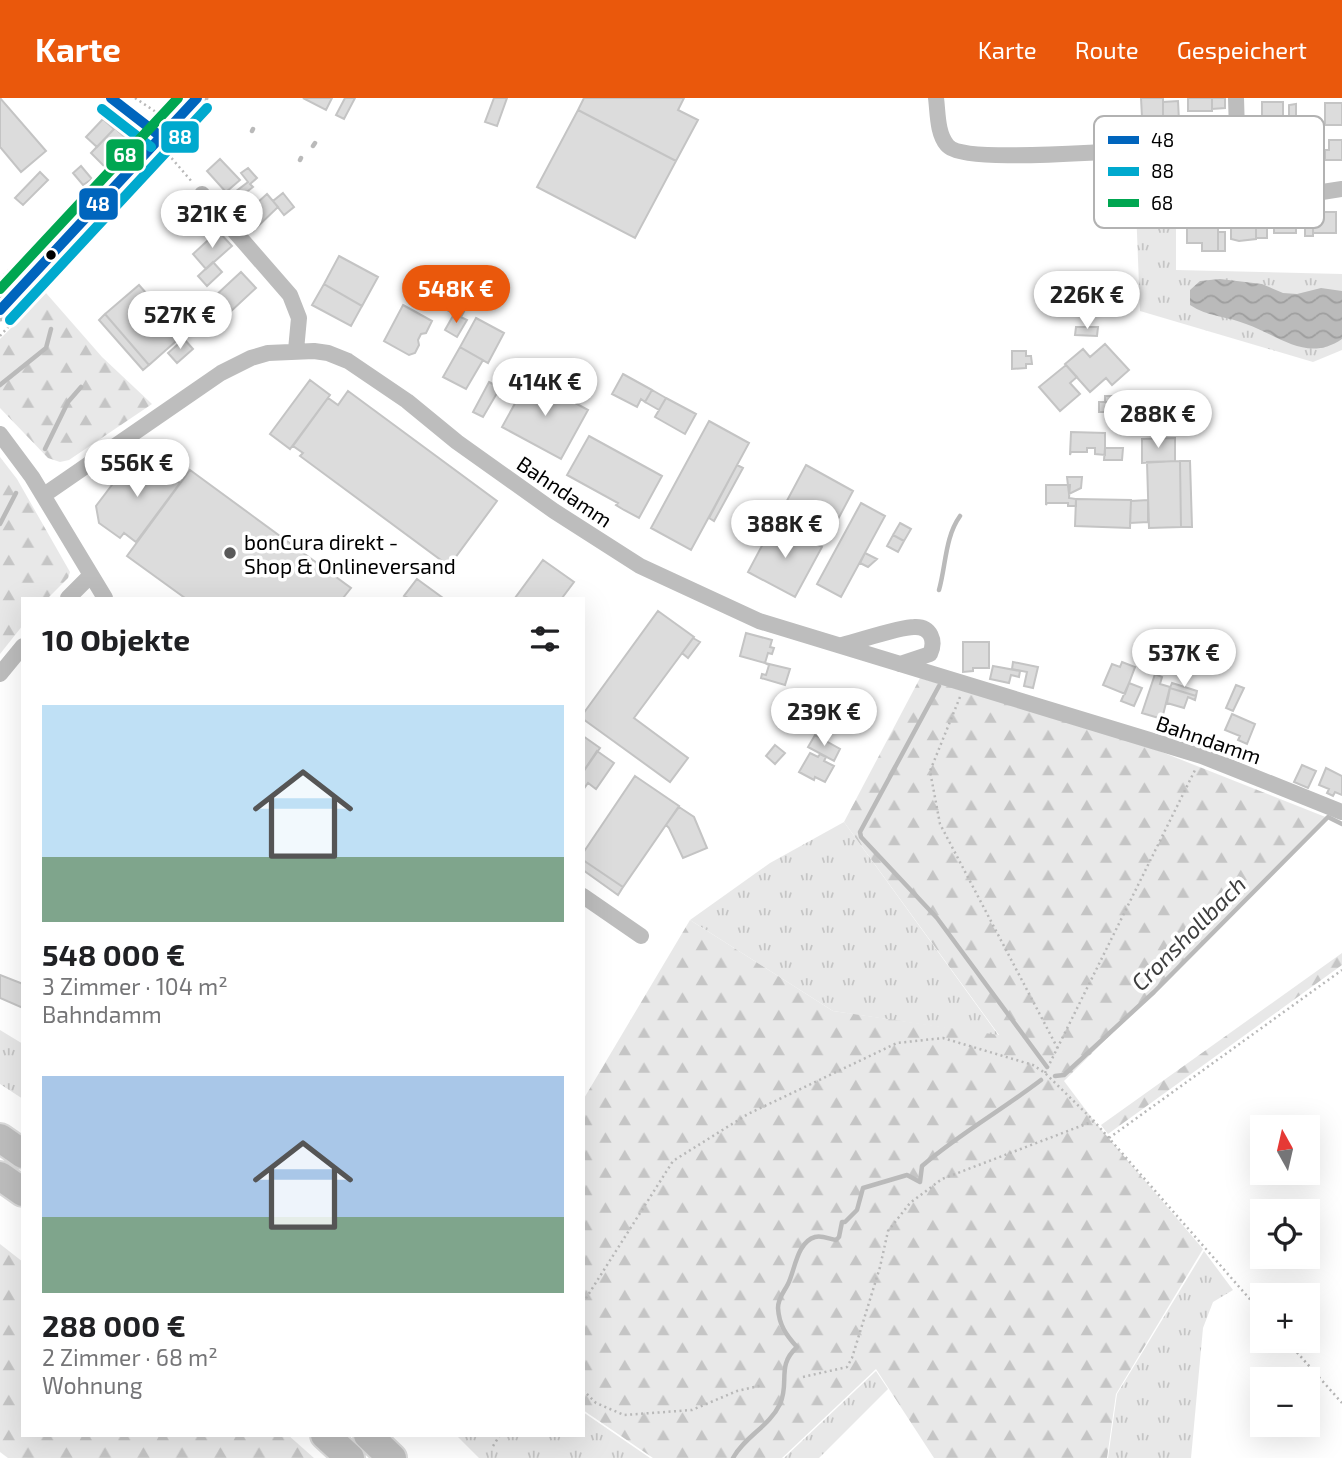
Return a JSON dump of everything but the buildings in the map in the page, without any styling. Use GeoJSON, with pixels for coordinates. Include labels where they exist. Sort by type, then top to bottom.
{"type":"FeatureCollection","features":[{"type":"Feature","properties":{"kind":"highway"},"geometry":{"type":"LineString","coordinates":[[0,1138],[21,1153]]}},
{"type":"Feature","properties":{"kind":"highway"},"geometry":{"type":"LineString","coordinates":[[0,1176],[21,1191]]}},
{"type":"Feature","properties":{"kind":"highway"},"geometry":{"type":"LineString","coordinates":[[327,1437],[350,1458]]}},
{"type":"Feature","properties":{"kind":"highway"},"geometry":{"type":"LineString","coordinates":[[370,1437],[392,1458]]}},
{"type":"Feature","properties":{"kind":"main road"},"geometry":{"type":"LineString","coordinates":[[0,310],[158,127],[197,98]]}},
{"type":"Feature","properties":{"kind":"street"},"geometry":{"type":"LineString","coordinates":[[936,98],[940,132],[953,151],[979,155],[1094,152]]}},
{"type":"Feature","properties":{"kind":"street"},"geometry":{"type":"LineString","coordinates":[[1236,98],[1236,116]]}},
{"type":"Feature","properties":{"kind":"street"},"geometry":{"type":"LineString","coordinates":[[1324,192],[1342,189]]}},
{"type":"Feature","properties":{"kind":"street"},"geometry":{"type":"LineString","coordinates":[[202,194],[290,295],[299,318],[296,351]]}},
{"type":"Feature","properties":{"kind":"street","name":"Bahndamm"},"geometry":{"type":"LineString","coordinates":[[44,495],[221,373],[268,353],[328,353],[348,361],[407,401],[457,442],[554,511],[640,566],[759,621],[1202,756],[1342,812]]}},
{"type":"Feature","properties":{"kind":"street"},"geometry":{"type":"LineString","coordinates":[[0,435],[44,495],[104,597]]}},
{"type":"Feature","properties":{"kind":"street"},"geometry":{"type":"LineString","coordinates":[[69,597],[90,576]]}},
{"type":"Feature","properties":{"kind":"street"},"geometry":{"type":"LineString","coordinates":[[840,645],[915,626],[927,630],[932,635],[934,644],[930,653],[900,664]]}},
{"type":"Feature","properties":{"kind":"street"},"geometry":{"type":"LineString","coordinates":[[0,674],[21,648]]}},
{"type":"Feature","properties":{"kind":"street"},"geometry":{"type":"LineString","coordinates":[[585,897],[641,936]]}},
{"type":"Feature","properties":{"kind":"lane"},"geometry":{"type":"LineString","coordinates":[[111,98],[158,127]]}},
{"type":"Feature","properties":{"kind":"path"},"geometry":{"type":"LineString","coordinates":[[135,98],[158,127],[163,149],[202,194]]}},
{"type":"Feature","properties":{"kind":"path"},"geometry":{"type":"LineString","coordinates":[[965,684],[930,771],[940,824],[1058,1049]]}},
{"type":"Feature","properties":{"kind":"path"},"geometry":{"type":"LineString","coordinates":[[1045,1073],[1202,756]]}},
{"type":"Feature","properties":{"kind":"path"},"geometry":{"type":"LineString","coordinates":[[1109,1138],[1342,970]]}},
{"type":"Feature","properties":{"kind":"path"},"geometry":{"type":"LineString","coordinates":[[585,1300],[673,1161],[748,1114],[897,1043],[943,1038],[1033,1065],[1045,1073],[1094,1121],[1250,1299]]}},
{"type":"Feature","properties":{"kind":"path"},"geometry":{"type":"LineString","coordinates":[[803,1377],[848,1367],[880,1267],[888,1231],[909,1203],[942,1179],[1094,1121]]}},
{"type":"Feature","properties":{"kind":"path"},"geometry":{"type":"LineString","coordinates":[[1298,1353],[1342,1403]]}},
{"type":"Feature","properties":{"kind":"path"},"geometry":{"type":"LineString","coordinates":[[585,1392],[596,1403],[624,1415],[692,1410],[737,1391],[763,1385]]}},
{"type":"Feature","properties":{"kind":"path"},"geometry":{"type":"LineString","coordinates":[[493,1447],[499,1437]]}},
{"type":"Feature","properties":{"kind":"green space"},"geometry":{"type":"Polygon","coordinates":[[[1137,228],[1176,228],[1176,270],[1342,274],[1342,350],[1313,362],[1140,311],[1137,228]]]}},
{"type":"Feature","properties":{"kind":"green space"},"geometry":{"type":"Polygon","coordinates":[[[46,293],[102,357],[152,404],[69,460],[60,462],[48,458],[0,408],[0,339],[46,293]]]}},
{"type":"Feature","properties":{"kind":"green space"},"geometry":{"type":"Polygon","coordinates":[[[0,457],[17,479],[70,572],[68,578],[49,597],[21,597],[21,628],[0,654],[0,457]]]}},
{"type":"Feature","properties":{"kind":"green space"},"geometry":{"type":"Polygon","coordinates":[[[920,678],[1144,745],[1328,818],[1064,1081],[1094,1121],[1203,1249],[1116,1394],[1107,1458],[934,1458],[876,1369],[782,1458],[653,1458],[585,1411],[585,1097],[690,920],[833,1011],[999,1035],[844,822],[920,678]]]}},
{"type":"Feature","properties":{"kind":"green space"},"geometry":{"type":"Polygon","coordinates":[[[844,822],[999,1036],[833,1011],[690,920],[770,863],[844,822]]]}},
{"type":"Feature","properties":{"kind":"green space"},"geometry":{"type":"Polygon","coordinates":[[[1342,953],[1342,965],[1108,1134],[1101,1125],[1342,953]]]}},
{"type":"Feature","properties":{"kind":"green space"},"geometry":{"type":"Polygon","coordinates":[[[0,1030],[21,1043],[21,1098],[0,1084],[0,1030]]]}},
{"type":"Feature","properties":{"kind":"green space"},"geometry":{"type":"Polygon","coordinates":[[[0,1244],[21,1260],[21,1437],[290,1437],[314,1458],[8,1458],[0,1452],[0,1244]]]}},
{"type":"Feature","properties":{"kind":"green space"},"geometry":{"type":"Polygon","coordinates":[[[1204,1251],[1233,1290],[1213,1302],[1203,1328],[1191,1458],[1108,1458],[1117,1394],[1204,1251]]]}},
{"type":"Feature","properties":{"kind":"green space"},"geometry":{"type":"Polygon","coordinates":[[[876,1371],[888,1389],[819,1458],[784,1458],[876,1371]]]}},
{"type":"Feature","properties":{"kind":"green space"},"geometry":{"type":"Polygon","coordinates":[[[585,1413],[650,1458],[479,1458],[458,1437],[585,1437],[585,1413]]]}},
{"type":"Feature","properties":{"kind":"water"},"geometry":{"type":"Polygon","coordinates":[[[1220,279],[1262,284],[1283,293],[1297,294],[1321,288],[1342,291],[1342,339],[1329,346],[1305,348],[1190,305],[1190,290],[1200,281],[1220,279]]]}},
{"type":"Feature","properties":{"kind":"waterway"},"geometry":{"type":"LineString","coordinates":[[35,295],[60,261]]}},
{"type":"Feature","properties":{"kind":"waterway"},"geometry":{"type":"LineString","coordinates":[[0,286],[22,262]]}},
{"type":"Feature","properties":{"kind":"waterway"},"geometry":{"type":"LineString","coordinates":[[0,385],[46,348],[51,329]]}},
{"type":"Feature","properties":{"kind":"waterway"},"geometry":{"type":"LineString","coordinates":[[45,449],[68,402],[81,387]]}},
{"type":"Feature","properties":{"kind":"waterway"},"geometry":{"type":"LineString","coordinates":[[0,524],[16,493]]}},
{"type":"Feature","properties":{"kind":"waterway"},"geometry":{"type":"LineString","coordinates":[[939,590],[949,542],[960,516]]}},
{"type":"Feature","properties":{"kind":"waterway"},"geometry":{"type":"LineString","coordinates":[[939,686],[860,832],[861,837],[937,918],[1047,1067]]}},
{"type":"Feature","properties":{"kind":"waterway","name":"Cronshollbach"},"geometry":{"type":"LineString","coordinates":[[1055,1076],[1064,1075],[1154,992],[1328,817],[1342,824]]}},
{"type":"Feature","properties":{"kind":"waterway","name":"Cronshollbach"},"geometry":{"type":"LineString","coordinates":[[733,1458],[770,1419],[783,1396],[785,1368],[797,1347],[782,1325],[778,1304],[804,1244],[818,1237],[836,1240],[842,1222],[857,1210],[863,1188],[907,1175],[920,1182],[922,1166],[1041,1080]]}},
{"type":"Feature","properties":{"kind":"transit line","name":"48"},"geometry":{"type":"LineString","coordinates":[[111,98],[160,136]]}},
{"type":"Feature","properties":{"kind":"transit line","name":"68"},"geometry":{"type":"LineString","coordinates":[[0,289],[178,98]]}},
{"type":"Feature","properties":{"kind":"transit line","name":"48"},"geometry":{"type":"LineString","coordinates":[[0,310],[197,98]]}},
{"type":"Feature","properties":{"kind":"transit line","name":"88"},"geometry":{"type":"LineString","coordinates":[[10,320],[207,108]]}},
{"type":"Feature","properties":{"kind":"transit line","name":"88"},"geometry":{"type":"LineString","coordinates":[[102,109],[151,147]]}},
{"type":"Feature","properties":{"kind":"place","name":"bonCura direkt - Shop & Onlineversand"},"geometry":{"type":"Point","coordinates":[230,553]}}]}
